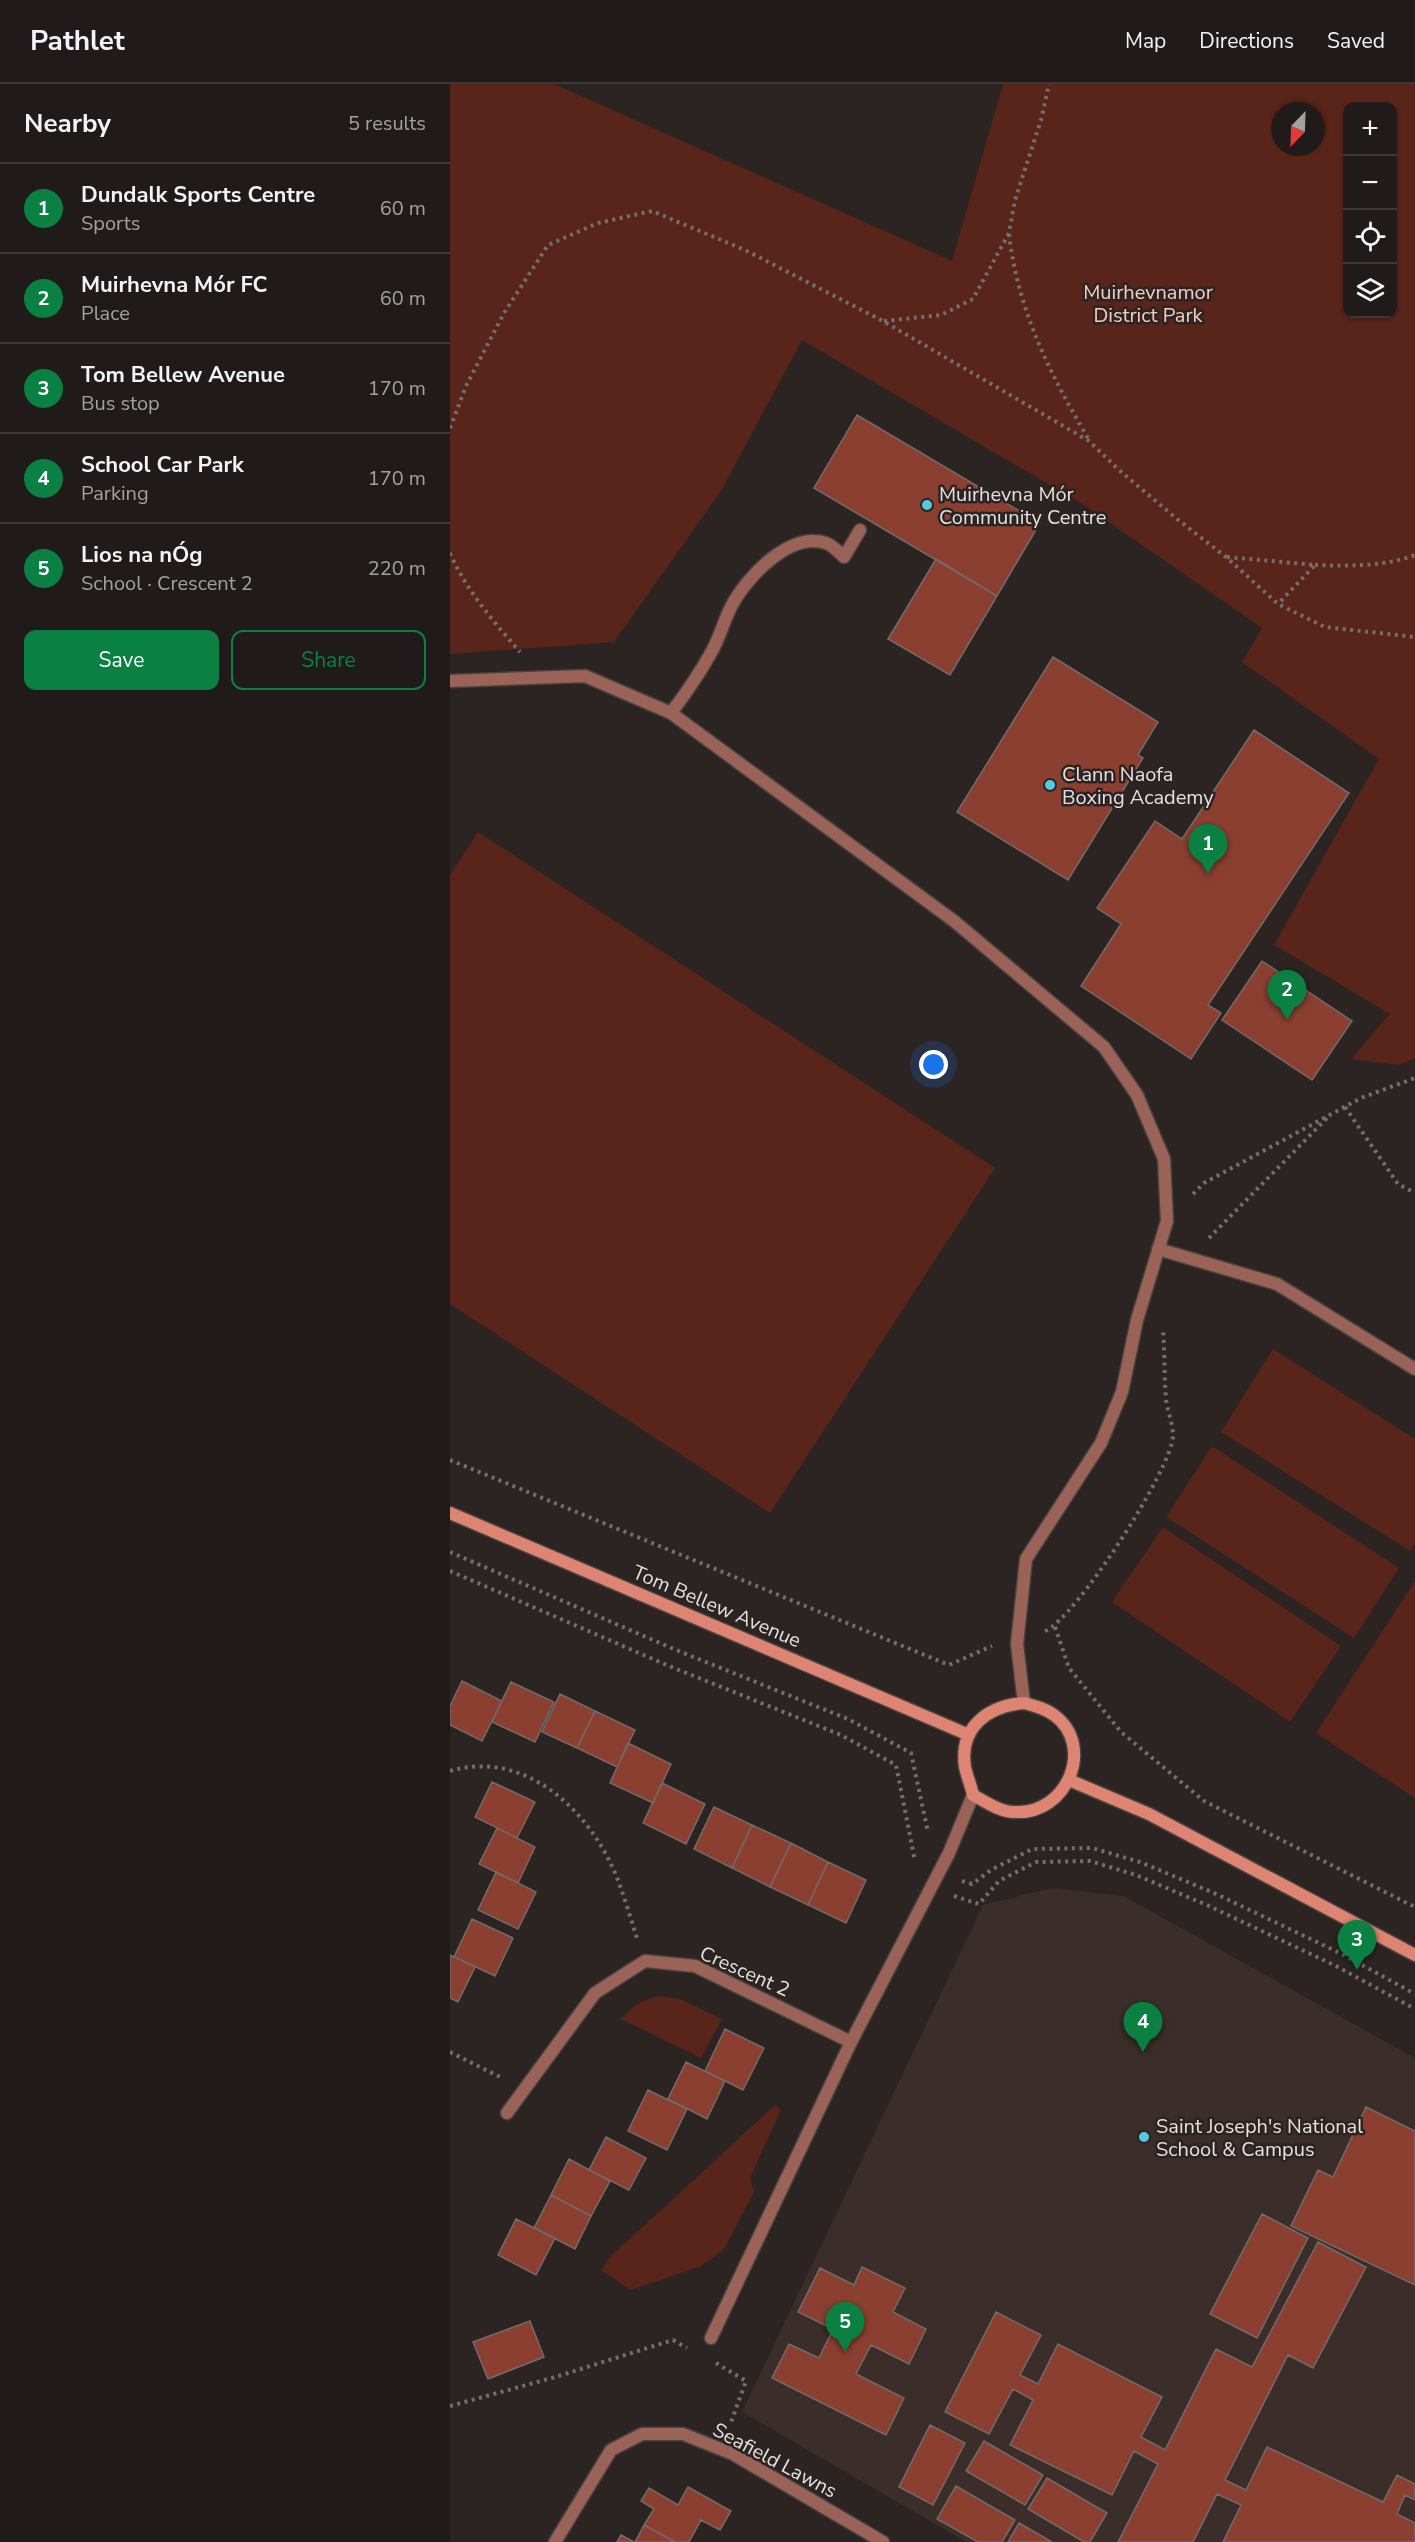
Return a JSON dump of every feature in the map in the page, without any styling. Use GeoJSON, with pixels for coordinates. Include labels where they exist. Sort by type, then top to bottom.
{"type":"FeatureCollection","features":[{"type":"Feature","properties":{"kind":"street"},"geometry":{"type":"LineString","coordinates":[[671,713],[693,684],[714,649],[732,606],[742,589],[764,566],[796,544],[809,542],[826,543],[844,556],[860,530]]}},
{"type":"Feature","properties":{"kind":"street"},"geometry":{"type":"LineString","coordinates":[[450,681],[585,676],[671,713],[954,921],[1104,1047],[1137,1095],[1164,1159],[1167,1221],[1137,1320],[1122,1392],[1101,1443],[1026,1559],[1017,1644],[1024,1703]]}},
{"type":"Feature","properties":{"kind":"street"},"geometry":{"type":"LineString","coordinates":[[1158,1249],[1277,1284],[1415,1369]]}},
{"type":"Feature","properties":{"kind":"street","name":"Tom Bellew Avenue"},"geometry":{"type":"LineString","coordinates":[[450,1513],[969,1735]]}},
{"type":"Feature","properties":{"kind":"street"},"geometry":{"type":"LineString","coordinates":[[711,2338],[851,2042],[934,1881],[973,1795],[965,1769],[964,1752],[969,1735],[978,1720],[992,1710],[1007,1704],[1024,1703],[1041,1707],[1056,1716],[1073,1746],[1074,1764],[1069,1780],[1054,1800],[1031,1811],[1014,1812],[998,1808],[973,1795]]}},
{"type":"Feature","properties":{"kind":"street"},"geometry":{"type":"LineString","coordinates":[[1069,1780],[1149,1814],[1415,1955]]}},
{"type":"Feature","properties":{"kind":"street"},"geometry":{"type":"LineString","coordinates":[[507,2113],[595,1993],[645,1961]]}},
{"type":"Feature","properties":{"kind":"street","name":"Crescent 2"},"geometry":{"type":"LineString","coordinates":[[645,1961],[695,1966],[851,2042]]}},
{"type":"Feature","properties":{"kind":"street","name":"Seafield Lawns"},"geometry":{"type":"LineString","coordinates":[[555,2542],[611,2450],[642,2434],[683,2434],[721,2449],[883,2542]]}},
{"type":"Feature","properties":{"kind":"path"},"geometry":{"type":"LineString","coordinates":[[1049,84],[1041,120],[1015,200],[1009,233],[1013,267],[1025,312],[1062,394],[1089,441]]}},
{"type":"Feature","properties":{"kind":"path"},"geometry":{"type":"LineString","coordinates":[[450,428],[466,386],[504,313],[549,245],[598,224],[652,211],[745,250],[883,321],[1089,441],[1152,498],[1226,557],[1278,604],[1324,627],[1415,637]]}},
{"type":"Feature","properties":{"kind":"path"},"geometry":{"type":"LineString","coordinates":[[883,321],[941,315],[973,299],[1009,233]]}},
{"type":"Feature","properties":{"kind":"path"},"geometry":{"type":"LineString","coordinates":[[450,553],[457,570],[486,613],[524,657]]}},
{"type":"Feature","properties":{"kind":"path"},"geometry":{"type":"LineString","coordinates":[[1226,557],[1315,566],[1359,567],[1415,555]]}},
{"type":"Feature","properties":{"kind":"path"},"geometry":{"type":"LineString","coordinates":[[1278,604],[1315,566]]}},
{"type":"Feature","properties":{"kind":"path"},"geometry":{"type":"LineString","coordinates":[[1167,1221],[1204,1183],[1361,1098],[1415,1078]]}},
{"type":"Feature","properties":{"kind":"path"},"geometry":{"type":"LineString","coordinates":[[1345,1107],[1398,1184],[1415,1193]]}},
{"type":"Feature","properties":{"kind":"path"},"geometry":{"type":"LineString","coordinates":[[1190,1259],[1327,1118]]}},
{"type":"Feature","properties":{"kind":"path"},"geometry":{"type":"LineString","coordinates":[[450,1460],[949,1665],[988,1646],[1017,1644],[1054,1627],[1080,1599],[1159,1479],[1174,1436],[1166,1401],[1163,1326]]}},
{"type":"Feature","properties":{"kind":"path"},"geometry":{"type":"LineString","coordinates":[[450,1552],[676,1650],[848,1719],[911,1753],[934,1881],[965,1901],[979,1904],[999,1881],[1036,1863],[1090,1862],[1136,1875],[1209,1906],[1326,1961],[1415,2009]]}},
{"type":"Feature","properties":{"kind":"path"},"geometry":{"type":"LineString","coordinates":[[450,1571],[669,1666],[841,1735],[896,1765],[918,1877],[929,1881],[972,1884],[991,1870],[1032,1849],[1092,1848],[1140,1862],[1214,1893],[1342,1954],[1415,1994]]}},
{"type":"Feature","properties":{"kind":"path"},"geometry":{"type":"LineString","coordinates":[[1054,1627],[1069,1668],[1121,1732],[1204,1801],[1415,1907]]}},
{"type":"Feature","properties":{"kind":"path"},"geometry":{"type":"LineString","coordinates":[[450,1771],[467,1766],[505,1769],[538,1781],[572,1807],[596,1837],[612,1865],[645,1961]]}},
{"type":"Feature","properties":{"kind":"path"},"geometry":{"type":"LineString","coordinates":[[450,2052],[524,2089]]}},
{"type":"Feature","properties":{"kind":"path"},"geometry":{"type":"LineString","coordinates":[[711,2338],[713,2362],[746,2381],[721,2449]]}},
{"type":"Feature","properties":{"kind":"path"},"geometry":{"type":"LineString","coordinates":[[450,2406],[552,2378],[673,2340],[693,2351]]}},
{"type":"Feature","properties":{"kind":"shaded area","name":"Saint Joseph's National School & Campus"},"geometry":{"type":"Polygon","coordinates":[[[1052,1888],[1124,1896],[1415,2058],[1415,2542],[966,2542],[742,2412],[983,1905],[1052,1888]]]}},
{"type":"Feature","properties":{"kind":"green space","name":"Muirhevnamor District Park"},"geometry":{"type":"Polygon","coordinates":[[[450,84],[554,84],[952,261],[1003,84],[1415,84],[1415,1058],[1399,1065],[1351,1059],[1390,1014],[1274,945],[1379,759],[1242,662],[1262,628],[1084,505],[802,340],[721,491],[614,642],[450,654],[450,84]]]}},
{"type":"Feature","properties":{"kind":"green space"},"geometry":{"type":"Polygon","coordinates":[[[478,832],[995,1168],[770,1513],[450,1304],[450,875],[478,832]]]}},
{"type":"Feature","properties":{"kind":"green space"},"geometry":{"type":"Polygon","coordinates":[[[1273,1349],[1415,1439],[1415,1543],[1410,1551],[1221,1432],[1273,1349]]]}},
{"type":"Feature","properties":{"kind":"green space"},"geometry":{"type":"Polygon","coordinates":[[[1212,1446],[1399,1568],[1354,1638],[1166,1517],[1212,1446]]]}},
{"type":"Feature","properties":{"kind":"green space"},"geometry":{"type":"Polygon","coordinates":[[[1163,1527],[1341,1646],[1290,1722],[1112,1602],[1163,1527]]]}},
{"type":"Feature","properties":{"kind":"green space"},"geometry":{"type":"Polygon","coordinates":[[[1415,1581],[1415,1798],[1316,1733],[1415,1581]]]}},
{"type":"Feature","properties":{"kind":"green space"},"geometry":{"type":"Polygon","coordinates":[[[661,1996],[680,1999],[722,2019],[701,2058],[621,2019],[639,2003],[661,1996]]]}},
{"type":"Feature","properties":{"kind":"green space"},"geometry":{"type":"Polygon","coordinates":[[[775,2105],[781,2110],[750,2178],[754,2192],[724,2249],[701,2266],[630,2290],[601,2270],[611,2256],[775,2105]]]}},
{"type":"Feature","properties":{"kind":"building","name":"Muirhevna Mór Community Centre"},"geometry":{"type":"Polygon","coordinates":[[[857,415],[1040,523],[997,596],[814,488],[857,415]]]}},
{"type":"Feature","properties":{"kind":"building"},"geometry":{"type":"Polygon","coordinates":[[[936,559],[997,596],[950,675],[888,639],[936,559]]]}},
{"type":"Feature","properties":{"kind":"building","name":"Clann Naofa Boxing Academy"},"geometry":{"type":"Polygon","coordinates":[[[1053,657],[1158,722],[1138,755],[1143,758],[1068,880],[957,812],[1053,657]]]}},
{"type":"Feature","properties":{"kind":"building"},"geometry":{"type":"Polygon","coordinates":[[[1254,730],[1349,793],[1208,1005],[1221,1013],[1191,1059],[1081,986],[1121,924],[1097,908],[1155,821],[1182,839],[1254,730]]]}},
{"type":"Feature","properties":{"kind":"building"},"geometry":{"type":"Polygon","coordinates":[[[1262,961],[1352,1021],[1312,1080],[1222,1020],[1262,961]]]}},
{"type":"Feature","properties":{"kind":"building"},"geometry":{"type":"Polygon","coordinates":[[[462,1681],[502,1701],[482,1741],[450,1725],[450,1706],[462,1681]]]}},
{"type":"Feature","properties":{"kind":"building"},"geometry":{"type":"Polygon","coordinates":[[[511,1682],[554,1702],[535,1742],[492,1722],[511,1682]]]}},
{"type":"Feature","properties":{"kind":"building"},"geometry":{"type":"Polygon","coordinates":[[[560,1694],[595,1711],[577,1748],[542,1732],[560,1694]]]}},
{"type":"Feature","properties":{"kind":"building"},"geometry":{"type":"Polygon","coordinates":[[[595,1711],[635,1730],[617,1767],[577,1748],[595,1711]]]}},
{"type":"Feature","properties":{"kind":"building"},"geometry":{"type":"Polygon","coordinates":[[[628,1743],[671,1764],[653,1803],[610,1783],[628,1743]]]}},
{"type":"Feature","properties":{"kind":"building"},"geometry":{"type":"Polygon","coordinates":[[[492,1782],[535,1802],[517,1838],[475,1817],[492,1782]]]}},
{"type":"Feature","properties":{"kind":"building"},"geometry":{"type":"Polygon","coordinates":[[[662,1783],[705,1804],[686,1844],[643,1823],[662,1783]]]}},
{"type":"Feature","properties":{"kind":"building"},"geometry":{"type":"Polygon","coordinates":[[[714,1807],[752,1825],[732,1868],[694,1849],[714,1807]]]}},
{"type":"Feature","properties":{"kind":"building"},"geometry":{"type":"Polygon","coordinates":[[[752,1825],[791,1843],[770,1887],[732,1868],[752,1825]]]}},
{"type":"Feature","properties":{"kind":"building"},"geometry":{"type":"Polygon","coordinates":[[[497,1828],[535,1847],[518,1883],[479,1864],[497,1828]]]}},
{"type":"Feature","properties":{"kind":"building"},"geometry":{"type":"Polygon","coordinates":[[[791,1843],[828,1862],[808,1905],[770,1887],[791,1843]]]}},
{"type":"Feature","properties":{"kind":"building"},"geometry":{"type":"Polygon","coordinates":[[[828,1862],[866,1880],[846,1923],[808,1905],[828,1862]]]}},
{"type":"Feature","properties":{"kind":"building"},"geometry":{"type":"Polygon","coordinates":[[[496,1872],[536,1892],[518,1929],[478,1910],[496,1872]]]}},
{"type":"Feature","properties":{"kind":"building"},"geometry":{"type":"Polygon","coordinates":[[[472,1919],[513,1938],[495,1976],[454,1957],[472,1919]]]}},
{"type":"Feature","properties":{"kind":"building"},"geometry":{"type":"Polygon","coordinates":[[[450,1955],[475,1967],[458,2002],[450,1998],[450,1955]]]}},
{"type":"Feature","properties":{"kind":"building"},"geometry":{"type":"Polygon","coordinates":[[[725,2029],[764,2048],[743,2090],[705,2071],[725,2029]]]}},
{"type":"Feature","properties":{"kind":"building"},"geometry":{"type":"Polygon","coordinates":[[[686,2062],[725,2081],[707,2119],[668,2099],[686,2062]]]}},
{"type":"Feature","properties":{"kind":"building"},"geometry":{"type":"Polygon","coordinates":[[[648,2090],[687,2109],[667,2150],[628,2131],[648,2090]]]}},
{"type":"Feature","properties":{"kind":"building"},"geometry":{"type":"Polygon","coordinates":[[[1366,2107],[1415,2131],[1415,2285],[1291,2226],[1318,2170],[1333,2177],[1366,2107]]]}},
{"type":"Feature","properties":{"kind":"building"},"geometry":{"type":"Polygon","coordinates":[[[606,2137],[646,2158],[629,2190],[589,2170],[606,2137]]]}},
{"type":"Feature","properties":{"kind":"building"},"geometry":{"type":"Polygon","coordinates":[[[569,2159],[610,2181],[591,2216],[551,2195],[569,2159]]]}},
{"type":"Feature","properties":{"kind":"building"},"geometry":{"type":"Polygon","coordinates":[[[551,2195],[591,2216],[575,2249],[534,2228],[551,2195]]]}},
{"type":"Feature","properties":{"kind":"building"},"geometry":{"type":"Polygon","coordinates":[[[1262,2214],[1308,2238],[1257,2338],[1210,2314],[1262,2214]]]}},
{"type":"Feature","properties":{"kind":"building"},"geometry":{"type":"Polygon","coordinates":[[[516,2219],[555,2238],[536,2275],[498,2255],[516,2219]]]}},
{"type":"Feature","properties":{"kind":"building"},"geometry":{"type":"Polygon","coordinates":[[[1318,2242],[1366,2267],[1313,2368],[1288,2355],[1225,2480],[1246,2490],[1267,2447],[1383,2502],[1397,2475],[1415,2484],[1415,2500],[1405,2495],[1397,2514],[1415,2523],[1415,2542],[1223,2542],[1241,2505],[1217,2494],[1193,2542],[1118,2542],[1158,2464],[1134,2451],[1112,2495],[1010,2445],[1033,2400],[1013,2389],[989,2434],[945,2412],[996,2312],[1041,2335],[1020,2375],[1038,2384],[1058,2344],[1162,2397],[1141,2437],[1165,2450],[1216,2349],[1252,2367],[1318,2242]]]}},
{"type":"Feature","properties":{"kind":"building"},"geometry":{"type":"Polygon","coordinates":[[[862,2267],[905,2288],[893,2312],[926,2329],[909,2364],[871,2345],[856,2374],[904,2398],[886,2435],[772,2378],[789,2344],[819,2358],[833,2329],[798,2312],[820,2268],[854,2285],[862,2267]]]}},
{"type":"Feature","properties":{"kind":"building"},"geometry":{"type":"Polygon","coordinates":[[[530,2321],[544,2357],[488,2379],[473,2342],[530,2321]]]}},
{"type":"Feature","properties":{"kind":"building"},"geometry":{"type":"Polygon","coordinates":[[[930,2425],[965,2443],[933,2505],[899,2487],[930,2425]]]}},
{"type":"Feature","properties":{"kind":"building"},"geometry":{"type":"Polygon","coordinates":[[[984,2441],[1043,2475],[1025,2505],[966,2471],[984,2441]]]}},
{"type":"Feature","properties":{"kind":"building"},"geometry":{"type":"Polygon","coordinates":[[[1047,2478],[1107,2513],[1090,2542],[1084,2542],[1028,2509],[1047,2478]]]}},
{"type":"Feature","properties":{"kind":"building"},"geometry":{"type":"Polygon","coordinates":[[[956,2486],[1015,2520],[1002,2542],[978,2542],[937,2519],[956,2486]]]}},
{"type":"Feature","properties":{"kind":"building"},"geometry":{"type":"Polygon","coordinates":[[[688,2487],[731,2511],[720,2530],[701,2520],[689,2542],[675,2542],[644,2525],[654,2509],[641,2501],[649,2488],[678,2505],[688,2487]]]}},
{"type":"Feature","properties":{"kind":"building"},"geometry":{"type":"Polygon","coordinates":[[[1019,2523],[1052,2542],[1008,2542],[1019,2523]]]}},
{"type":"Feature","properties":{"kind":"building"},"geometry":{"type":"Polygon","coordinates":[[[644,2525],[675,2542],[635,2542],[644,2525]]]}},
{"type":"Feature","properties":{"kind":"building"},"geometry":{"type":"Polygon","coordinates":[[[621,2535],[634,2542],[617,2542],[621,2535]]]}},
{"type":"Feature","properties":{"kind":"place","name":"Muirhevna Mór Community Centre"},"geometry":{"type":"Point","coordinates":[927,505]}},
{"type":"Feature","properties":{"kind":"place","name":"Clann Naofa Boxing Academy"},"geometry":{"type":"Point","coordinates":[1050,785]}},
{"type":"Feature","properties":{"kind":"place","name":"Dundalk Sports Centre"},"geometry":{"type":"Point","coordinates":[1208,874]}},
{"type":"Feature","properties":{"kind":"place","name":"Muirhevna Mór FC"},"geometry":{"type":"Point","coordinates":[1287,1020]}},
{"type":"Feature","properties":{"kind":"place","name":"Tom Bellew Avenue"},"geometry":{"type":"Point","coordinates":[1357,1970]}},
{"type":"Feature","properties":{"kind":"place","name":"School Car Park"},"geometry":{"type":"Point","coordinates":[1143,2052]}},
{"type":"Feature","properties":{"kind":"place","name":"Saint Joseph's National School & Campus"},"geometry":{"type":"Point","coordinates":[1144,2137]}},
{"type":"Feature","properties":{"kind":"place","name":"Lios na nÓg"},"geometry":{"type":"Point","coordinates":[845,2352]}}]}
